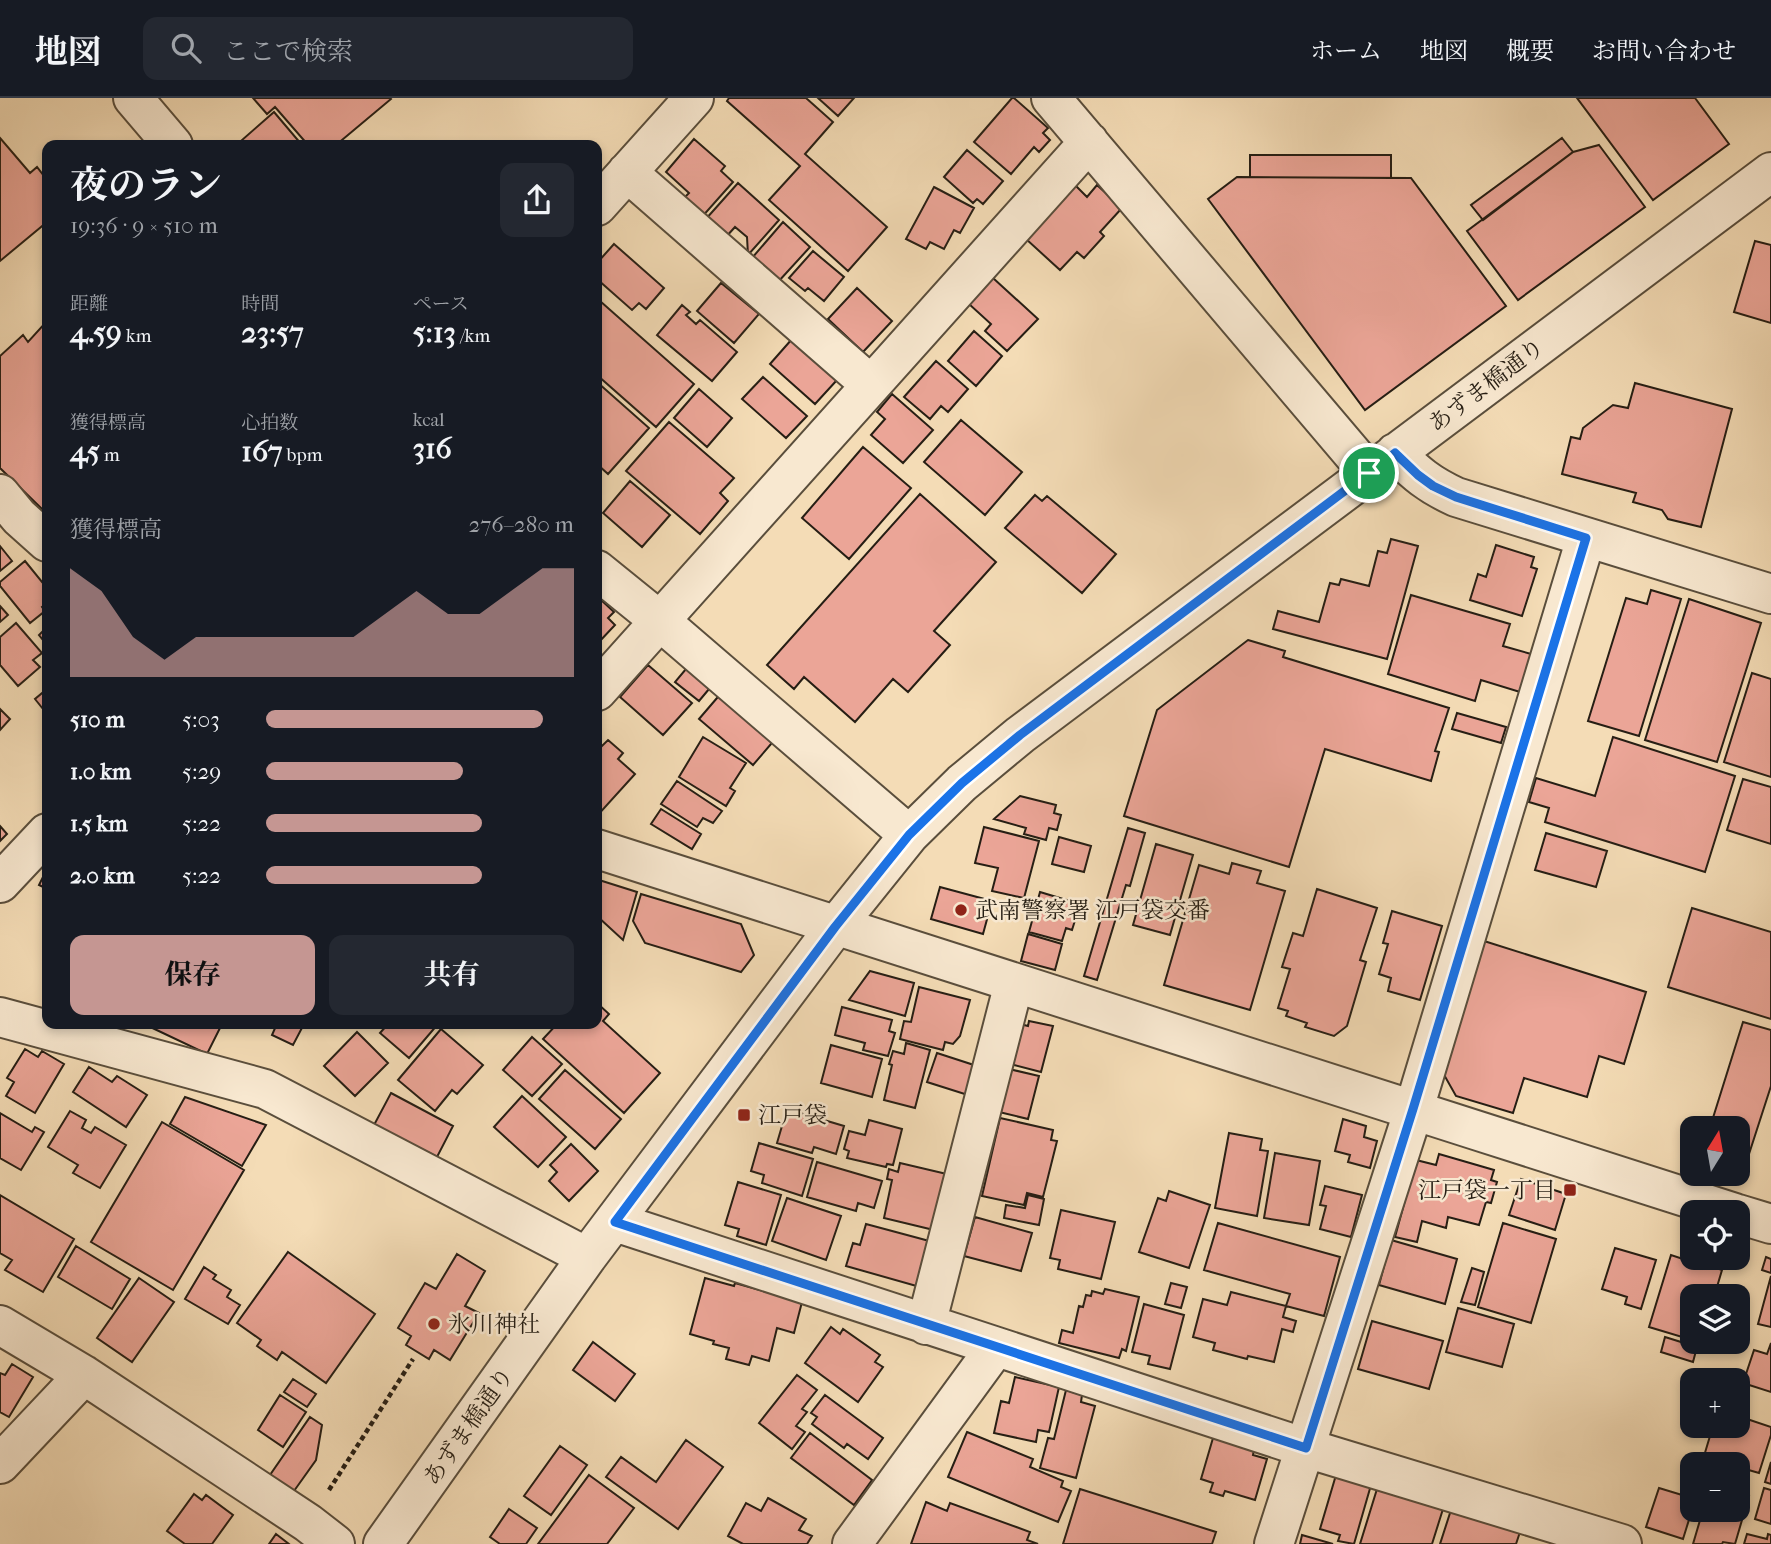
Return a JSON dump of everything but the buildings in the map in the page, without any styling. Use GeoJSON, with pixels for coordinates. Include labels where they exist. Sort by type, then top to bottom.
{"type":"FeatureCollection","features":[{"type":"Feature","properties":{"kind":"street"},"geometry":{"type":"LineString","coordinates":[[133,98],[169,140]]}},
{"type":"Feature","properties":{"kind":"street"},"geometry":{"type":"LineString","coordinates":[[602,200],[694,98]]}},
{"type":"Feature","properties":{"kind":"street"},"geometry":{"type":"LineString","coordinates":[[1051,98],[1088,142],[1382,463],[1418,475],[1456,497],[1771,594]]}},
{"type":"Feature","properties":{"kind":"street"},"geometry":{"type":"LineString","coordinates":[[602,685],[1088,142]]}},
{"type":"Feature","properties":{"kind":"street"},"geometry":{"type":"LineString","coordinates":[[627,172],[871,385]]}},
{"type":"Feature","properties":{"kind":"street","name":"あずま橋通り"},"geometry":{"type":"LineString","coordinates":[[383,1544],[587,1258],[835,927],[909,835],[962,783],[1020,735],[1771,172]]}},
{"type":"Feature","properties":{"kind":"street"},"geometry":{"type":"LineString","coordinates":[[0,494],[19,517],[42,538]]}},
{"type":"Feature","properties":{"kind":"street"},"geometry":{"type":"LineString","coordinates":[[1274,1544],[1413,1109],[1586,538]]}},
{"type":"Feature","properties":{"kind":"street"},"geometry":{"type":"LineString","coordinates":[[602,574],[909,835]]}},
{"type":"Feature","properties":{"kind":"street"},"geometry":{"type":"LineString","coordinates":[[0,883],[42,838]]}},
{"type":"Feature","properties":{"kind":"street"},"geometry":{"type":"LineString","coordinates":[[602,851],[1696,1200]]}},
{"type":"Feature","properties":{"kind":"street"},"geometry":{"type":"LineString","coordinates":[[926,1325],[1014,983]]}},
{"type":"Feature","properties":{"kind":"street"},"geometry":{"type":"LineString","coordinates":[[0,1017],[42,1028]]}},
{"type":"Feature","properties":{"kind":"street"},"geometry":{"type":"LineString","coordinates":[[44,1029],[265,1089],[587,1258]]}},
{"type":"Feature","properties":{"kind":"street"},"geometry":{"type":"LineString","coordinates":[[1750,1217],[1771,1224]]}},
{"type":"Feature","properties":{"kind":"street"},"geometry":{"type":"LineString","coordinates":[[615,1222],[1306,1448],[1622,1544]]}},
{"type":"Feature","properties":{"kind":"street"},"geometry":{"type":"LineString","coordinates":[[0,1325],[84,1375],[322,1533]]}},
{"type":"Feature","properties":{"kind":"street"},"geometry":{"type":"LineString","coordinates":[[852,1544],[996,1348]]}},
{"type":"Feature","properties":{"kind":"street"},"geometry":{"type":"LineString","coordinates":[[0,1464],[84,1375]]}},
{"type":"Feature","properties":{"kind":"path"},"geometry":{"type":"LineString","coordinates":[[322,1533],[413,1359]]}},
{"type":"Feature","properties":{"kind":"place","name":"武南警察署 江戸袋交番"},"geometry":{"type":"Point","coordinates":[961,910]}},
{"type":"Feature","properties":{"kind":"place","name":"江戸袋"},"geometry":{"type":"Point","coordinates":[744,1115]}},
{"type":"Feature","properties":{"kind":"place","name":"江戸袋一丁目"},"geometry":{"type":"Point","coordinates":[1570,1190]}},
{"type":"Feature","properties":{"kind":"place","name":"氷川神社"},"geometry":{"type":"Point","coordinates":[434,1324]}},
{"type":"Feature","properties":{"kind":"route"},"geometry":{"type":"LineString","coordinates":[[1395,453],[1433,486],[1456,497],[1586,538],[1413,1109],[1306,1448],[615,1222],[835,927],[909,835],[962,783],[1020,735],[1369,473],[1395,453]]}}]}
